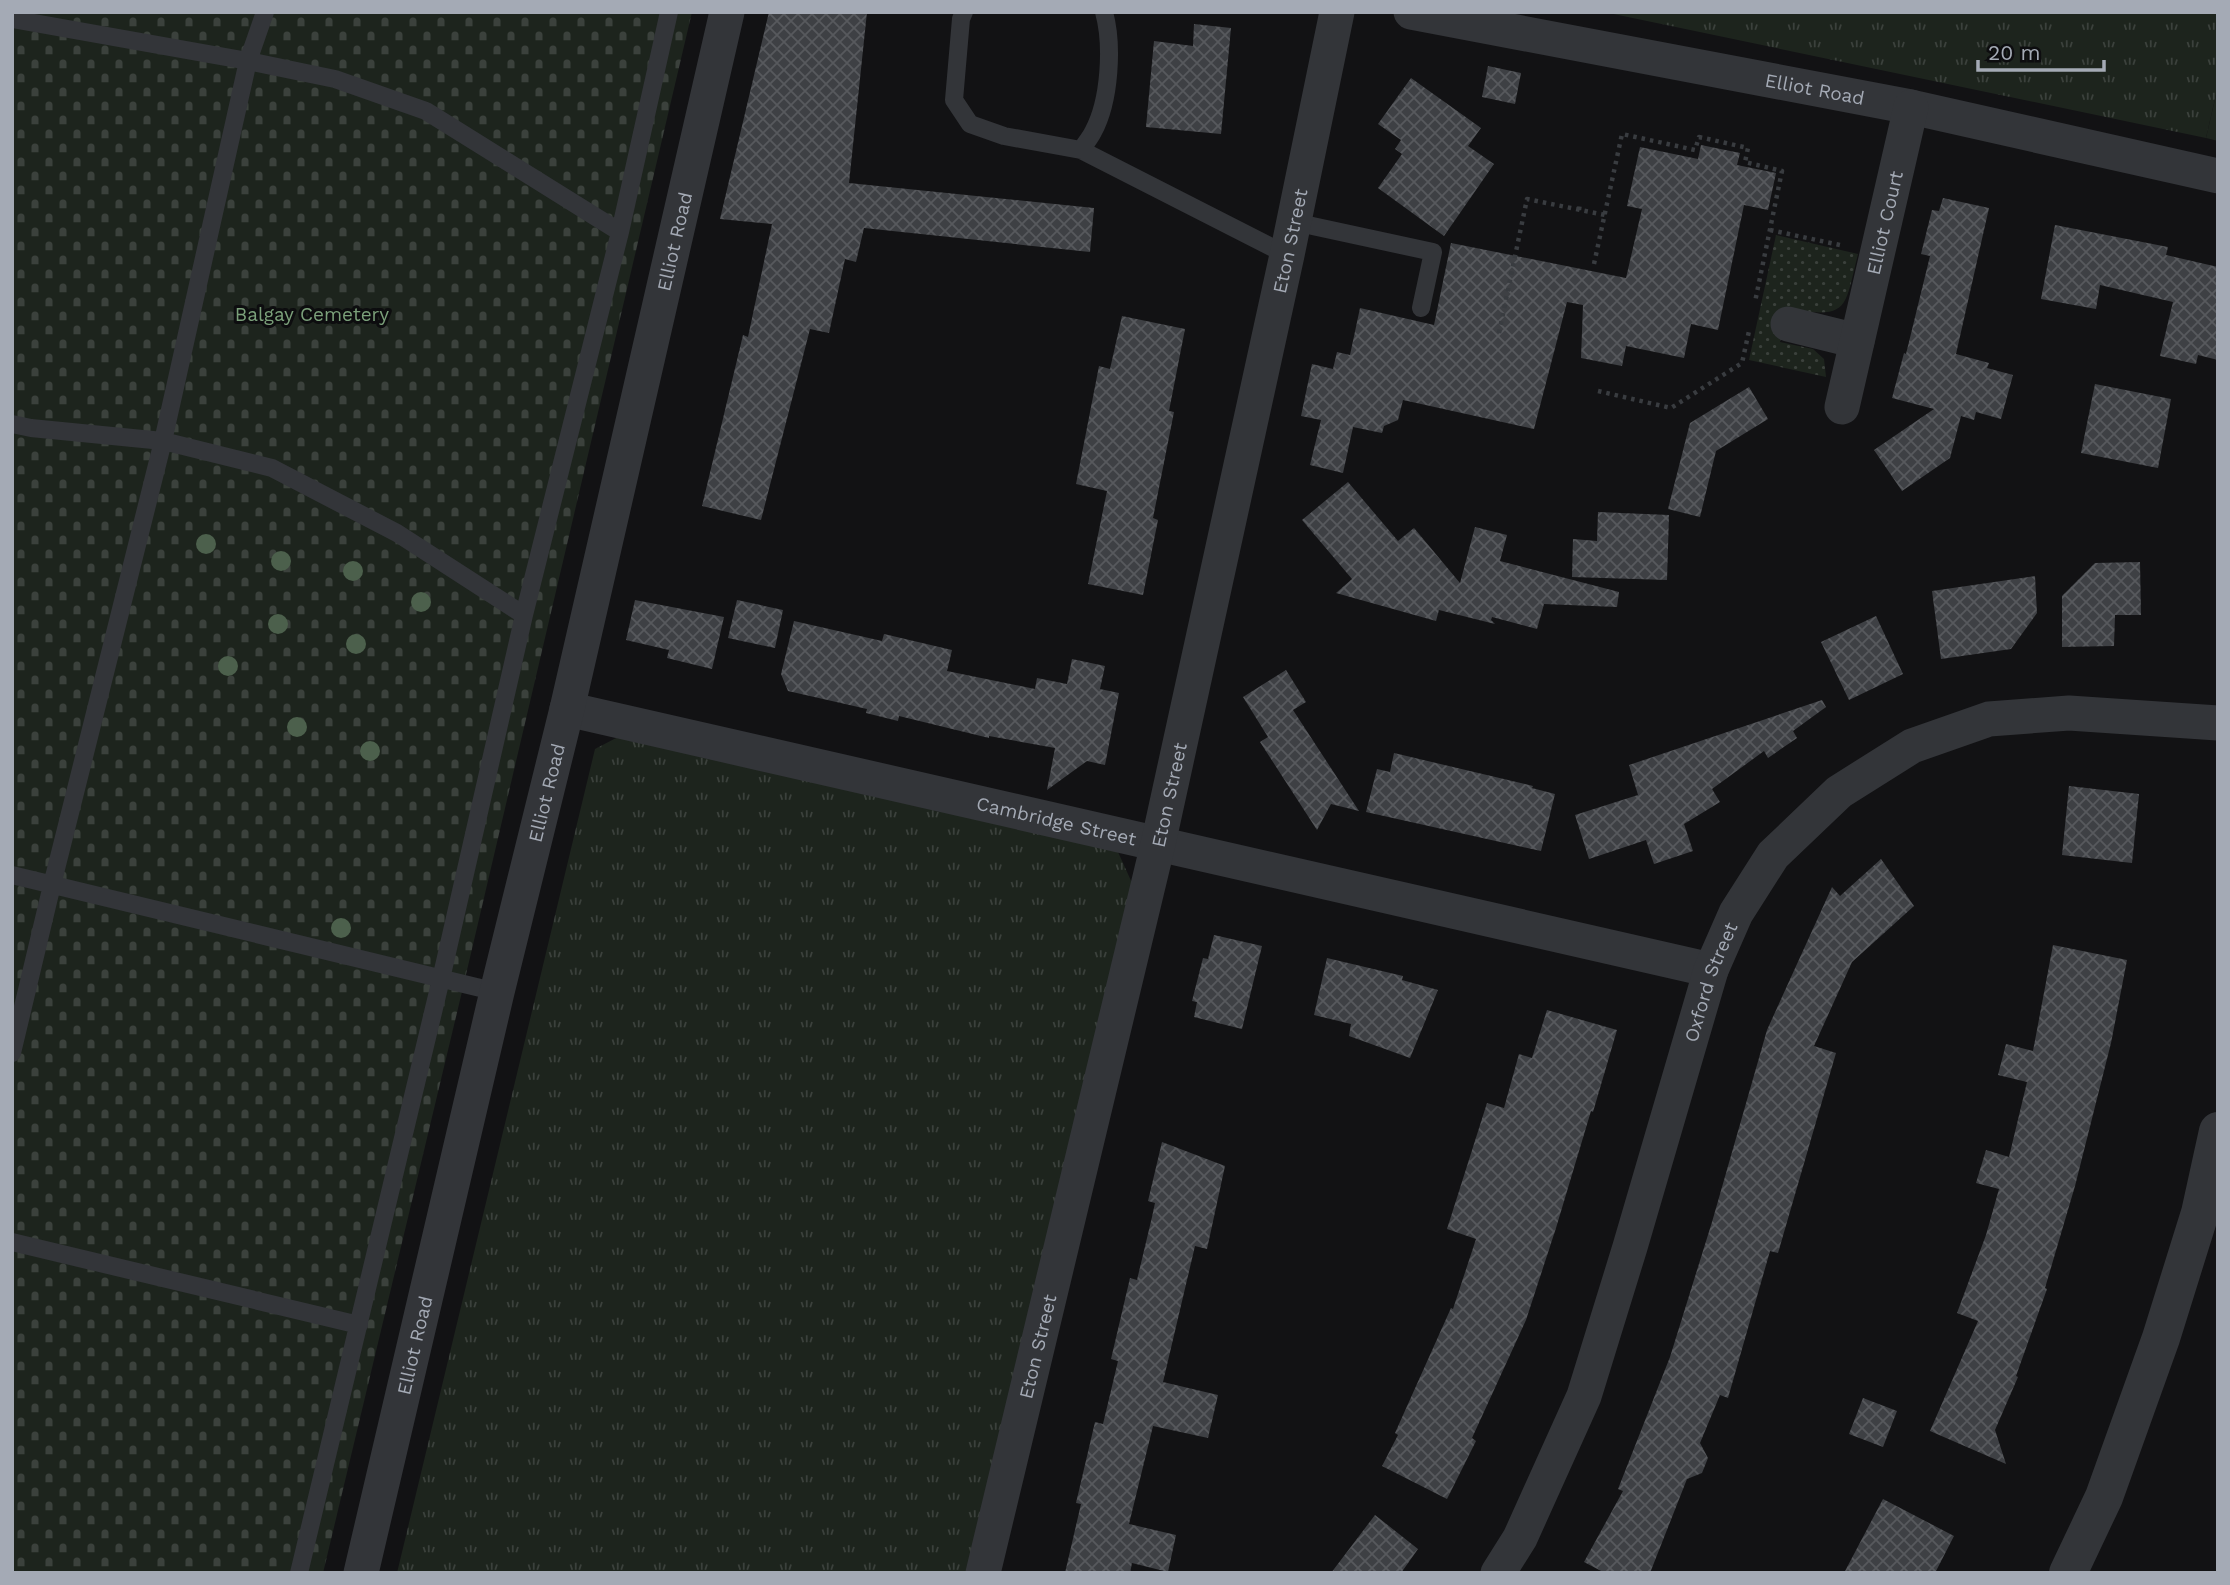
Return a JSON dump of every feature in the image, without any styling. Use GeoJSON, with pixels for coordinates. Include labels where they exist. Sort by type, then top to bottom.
{"type":"FeatureCollection","features":[{"type":"Feature","properties":{"kind":"street","name":"Elliot Road"},"geometry":{"type":"LineString","coordinates":[[361,1573],[496,992],[567,709],[727,12]]}},
{"type":"Feature","properties":{"kind":"street","name":"Eton Street"},"geometry":{"type":"LineString","coordinates":[[982,1573],[1158,844],[1291,238],[1337,12]]}},
{"type":"Feature","properties":{"kind":"street","name":"Elliot Road"},"geometry":{"type":"LineString","coordinates":[[1411,12],[1912,107],[2218,177]]}},
{"type":"Feature","properties":{"kind":"street","name":"Elliot Court"},"geometry":{"type":"LineString","coordinates":[[1842,407],[1912,107]]}},
{"type":"Feature","properties":{"kind":"street"},"geometry":{"type":"LineString","coordinates":[[1788,324],[1857,341]]}},
{"type":"Feature","properties":{"kind":"street","name":"Cambridge Street"},"geometry":{"type":"LineString","coordinates":[[567,709],[1711,970]]}},
{"type":"Feature","properties":{"kind":"street","name":"Oxford Street"},"geometry":{"type":"LineString","coordinates":[[1498,1573],[1520,1538],[1584,1396],[1711,970],[1736,913],[1773,855],[1839,792],[1912,746],[1989,719],[2068,713],[2218,723]]}},
{"type":"Feature","properties":{"kind":"street"},"geometry":{"type":"LineString","coordinates":[[2068,1573],[2104,1497],[2161,1338],[2200,1213],[2218,1131]]}},
{"type":"Feature","properties":{"kind":"lane"},"geometry":{"type":"LineString","coordinates":[[12,1053],[163,441],[248,61],[265,12]]}},
{"type":"Feature","properties":{"kind":"lane"},"geometry":{"type":"LineString","coordinates":[[299,1573],[524,615],[620,232],[669,12]]}},
{"type":"Feature","properties":{"kind":"lane"},"geometry":{"type":"LineString","coordinates":[[964,12],[961,19],[954,100],[970,124],[1003,136],[1081,150],[1291,238],[1433,252],[1421,309]]}},
{"type":"Feature","properties":{"kind":"lane"},"geometry":{"type":"LineString","coordinates":[[1081,150],[1094,130],[1105,97],[1110,40],[1104,12]]}},
{"type":"Feature","properties":{"kind":"lane"},"geometry":{"type":"LineString","coordinates":[[12,19],[335,79],[426,111],[620,232]]}},
{"type":"Feature","properties":{"kind":"lane"},"geometry":{"type":"LineString","coordinates":[[12,424],[163,441],[272,468],[397,533],[524,615]]}},
{"type":"Feature","properties":{"kind":"lane"},"geometry":{"type":"LineString","coordinates":[[12,875],[496,992]]}},
{"type":"Feature","properties":{"kind":"lane"},"geometry":{"type":"LineString","coordinates":[[12,1242],[359,1325]]}},
{"type":"Feature","properties":{"kind":"path"},"geometry":{"type":"LineString","coordinates":[[1594,264],[1622,134],[1695,150],[1699,136],[1748,148],[1745,162],[1782,171],[1753,310]]}},
{"type":"Feature","properties":{"kind":"path"},"geometry":{"type":"LineString","coordinates":[[1499,333],[1527,199],[1605,215]]}},
{"type":"Feature","properties":{"kind":"path"},"geometry":{"type":"LineString","coordinates":[[1579,210],[1580,203]]}},
{"type":"Feature","properties":{"kind":"path"},"geometry":{"type":"LineString","coordinates":[[1770,230],[1849,247]]}},
{"type":"Feature","properties":{"kind":"path"},"geometry":{"type":"LineString","coordinates":[[1598,391],[1671,408],[1742,363],[1751,323]]}},
{"type":"Feature","properties":{"kind":"green space","name":"Balgay Cemetery"},"geometry":{"type":"Polygon","coordinates":[[[12,12],[692,12],[323,1573],[12,1573],[12,12]]]}},
{"type":"Feature","properties":{"kind":"green space"},"geometry":{"type":"Polygon","coordinates":[[[1604,12],[2218,12],[2218,86],[2206,138],[1604,12]]]}},
{"type":"Feature","properties":{"kind":"green space"},"geometry":{"type":"Polygon","coordinates":[[[2218,86],[2218,141],[2206,138],[2218,86]]]}},
{"type":"Feature","properties":{"kind":"green space"},"geometry":{"type":"Polygon","coordinates":[[[1776,235],[1858,254],[1850,287],[1841,306],[1823,312],[1788,309],[1780,342],[1813,349],[1824,359],[1826,377],[1749,360],[1776,235]]]}},
{"type":"Feature","properties":{"kind":"green space"},"geometry":{"type":"Polygon","coordinates":[[[618,737],[1118,852],[1132,883],[967,1573],[397,1573],[595,749],[618,737]]]}},
{"type":"Feature","properties":{"kind":"building"},"geometry":{"type":"Polygon","coordinates":[[[769,12],[867,12],[849,183],[1094,208],[1090,252],[864,228],[856,262],[845,259],[829,333],[810,329],[761,520],[702,506],[743,335],[748,337],[772,224],[720,219],[769,12]]]}},
{"type":"Feature","properties":{"kind":"building"},"geometry":{"type":"Polygon","coordinates":[[[1194,24],[1231,28],[1221,134],[1146,127],[1154,41],[1193,46],[1194,24]]]}},
{"type":"Feature","properties":{"kind":"building"},"geometry":{"type":"Polygon","coordinates":[[[1488,66],[1521,73],[1515,104],[1482,97],[1488,66]]]}},
{"type":"Feature","properties":{"kind":"building"},"geometry":{"type":"Polygon","coordinates":[[[1411,78],[1481,128],[1468,146],[1494,164],[1444,236],[1378,188],[1402,154],[1395,149],[1401,140],[1378,124],[1411,78]]]}},
{"type":"Feature","properties":{"kind":"building"},"geometry":{"type":"Polygon","coordinates":[[[1701,145],[1740,153],[1737,165],[1776,173],[1768,210],[1744,205],[1718,330],[1691,324],[1684,358],[1626,346],[1622,366],[1581,358],[1583,305],[1567,302],[1534,429],[1403,400],[1398,420],[1384,426],[1382,433],[1353,427],[1343,473],[1310,465],[1321,420],[1301,416],[1312,364],[1333,369],[1337,352],[1350,355],[1360,308],[1434,325],[1451,243],[1626,278],[1642,209],[1627,206],[1640,147],[1698,159],[1701,145]]]}},
{"type":"Feature","properties":{"kind":"building"},"geometry":{"type":"Polygon","coordinates":[[[1943,198],[1989,208],[1956,354],[1989,363],[1987,368],[2013,375],[2001,419],[1976,412],[1974,420],[1961,416],[1950,458],[1902,491],[1874,450],[1934,409],[1892,398],[1904,353],[1906,354],[1930,256],[1921,254],[1932,210],[1939,211],[1943,198]]]}},
{"type":"Feature","properties":{"kind":"building"},"geometry":{"type":"Polygon","coordinates":[[[2055,225],[2168,247],[2166,255],[2218,267],[2218,360],[2198,355],[2196,364],[2160,356],[2173,302],[2100,285],[2096,309],[2041,299],[2055,225]]]}},
{"type":"Feature","properties":{"kind":"building"},"geometry":{"type":"Polygon","coordinates":[[[1122,316],[1185,329],[1169,411],[1174,412],[1153,518],[1158,520],[1143,595],[1088,584],[1107,491],[1076,484],[1099,366],[1110,369],[1122,316]]]}},
{"type":"Feature","properties":{"kind":"building"},"geometry":{"type":"Polygon","coordinates":[[[2095,384],[2171,399],[2158,468],[2081,453],[2095,384]]]}},
{"type":"Feature","properties":{"kind":"building"},"geometry":{"type":"Polygon","coordinates":[[[1749,387],[1768,419],[1716,451],[1700,517],[1668,509],[1690,423],[1749,387]]]}},
{"type":"Feature","properties":{"kind":"building"},"geometry":{"type":"Polygon","coordinates":[[[1348,482],[1398,541],[1414,528],[1460,583],[1475,527],[1507,535],[1500,561],[1619,592],[1617,607],[1544,604],[1537,629],[1492,617],[1491,620],[1495,624],[1439,610],[1436,621],[1336,593],[1352,579],[1302,520],[1348,482]]]}},
{"type":"Feature","properties":{"kind":"building"},"geometry":{"type":"Polygon","coordinates":[[[1598,512],[1669,515],[1667,580],[1572,577],[1573,539],[1597,541],[1598,512]]]}},
{"type":"Feature","properties":{"kind":"building"},"geometry":{"type":"Polygon","coordinates":[[[2140,562],[2141,615],[2115,615],[2114,646],[2062,647],[2062,596],[2095,563],[2140,562]]]}},
{"type":"Feature","properties":{"kind":"building"},"geometry":{"type":"Polygon","coordinates":[[[2035,576],[2037,613],[2011,649],[1941,659],[1932,591],[2035,576]]]}},
{"type":"Feature","properties":{"kind":"building"},"geometry":{"type":"Polygon","coordinates":[[[635,600],[724,617],[712,669],[667,658],[669,650],[626,640],[635,600]]]}},
{"type":"Feature","properties":{"kind":"building"},"geometry":{"type":"Polygon","coordinates":[[[737,600],[783,610],[775,648],[728,638],[737,600]]]}},
{"type":"Feature","properties":{"kind":"building"},"geometry":{"type":"Polygon","coordinates":[[[1876,616],[1903,674],[1849,700],[1821,642],[1876,616]]]}},
{"type":"Feature","properties":{"kind":"building"},"geometry":{"type":"Polygon","coordinates":[[[794,621],[882,641],[884,634],[952,650],[947,671],[1035,689],[1037,678],[1067,684],[1072,659],[1105,666],[1100,689],[1119,693],[1105,765],[1087,761],[1047,790],[1055,748],[989,738],[899,716],[898,721],[866,713],[867,709],[788,691],[781,674],[794,621]]]}},
{"type":"Feature","properties":{"kind":"building"},"geometry":{"type":"Polygon","coordinates":[[[1286,670],[1306,702],[1293,710],[1359,811],[1331,804],[1317,830],[1260,742],[1268,737],[1243,697],[1286,670]]]}},
{"type":"Feature","properties":{"kind":"building"},"geometry":{"type":"Polygon","coordinates":[[[1822,700],[1826,707],[1793,731],[1797,738],[1768,758],[1764,751],[1712,789],[1720,802],[1684,824],[1693,851],[1654,864],[1646,840],[1589,859],[1575,815],[1638,795],[1629,765],[1822,700]]]}},
{"type":"Feature","properties":{"kind":"building"},"geometry":{"type":"Polygon","coordinates":[[[1394,753],[1533,786],[1532,788],[1555,794],[1541,851],[1366,812],[1377,769],[1390,772],[1394,753]]]}},
{"type":"Feature","properties":{"kind":"building"},"geometry":{"type":"Polygon","coordinates":[[[2069,786],[2139,794],[2132,863],[2062,855],[2069,786]]]}},
{"type":"Feature","properties":{"kind":"building"},"geometry":{"type":"Polygon","coordinates":[[[1881,859],[1914,906],[1852,962],[1814,1046],[1836,1053],[1778,1253],[1770,1251],[1728,1398],[1720,1395],[1700,1443],[1708,1458],[1702,1473],[1687,1479],[1650,1573],[1605,1573],[1584,1562],[1623,1491],[1618,1489],[1670,1357],[1767,1030],[1832,887],[1840,896],[1881,859]]]}},
{"type":"Feature","properties":{"kind":"building"},"geometry":{"type":"Polygon","coordinates":[[[1214,935],[1262,946],[1242,1029],[1194,1017],[1197,1002],[1192,1001],[1203,958],[1208,959],[1214,935]]]}},
{"type":"Feature","properties":{"kind":"building"},"geometry":{"type":"Polygon","coordinates":[[[2053,945],[2127,960],[2111,1043],[2075,1186],[2045,1288],[2047,1289],[2016,1376],[2018,1377],[1995,1430],[2006,1464],[1930,1431],[1978,1321],[1957,1313],[1986,1235],[1999,1189],[1976,1183],[1986,1150],[2009,1157],[2027,1082],[1998,1075],[2006,1044],[2033,1051],[2053,945]]]}},
{"type":"Feature","properties":{"kind":"building"},"geometry":{"type":"Polygon","coordinates":[[[1327,958],[1403,976],[1402,980],[1438,990],[1410,1058],[1349,1036],[1351,1024],[1314,1015],[1327,958]]]}},
{"type":"Feature","properties":{"kind":"building"},"geometry":{"type":"Polygon","coordinates":[[[1547,1010],[1617,1030],[1526,1320],[1472,1438],[1476,1441],[1447,1499],[1382,1466],[1398,1435],[1395,1433],[1451,1308],[1453,1309],[1476,1239],[1447,1229],[1487,1103],[1504,1108],[1519,1054],[1532,1058],[1547,1010]]]}},
{"type":"Feature","properties":{"kind":"building"},"geometry":{"type":"Polygon","coordinates":[[[1162,1142],[1225,1166],[1207,1249],[1195,1246],[1163,1382],[1218,1395],[1208,1438],[1153,1426],[1129,1524],[1176,1535],[1168,1572],[1132,1563],[1130,1573],[1065,1573],[1081,1504],[1076,1503],[1095,1422],[1103,1424],[1118,1361],[1111,1359],[1130,1278],[1137,1280],[1152,1217],[1155,1203],[1148,1201],[1162,1142]]]}},
{"type":"Feature","properties":{"kind":"building"},"geometry":{"type":"Polygon","coordinates":[[[1863,1398],[1897,1411],[1883,1447],[1849,1434],[1863,1398]]]}},
{"type":"Feature","properties":{"kind":"building"},"geometry":{"type":"Polygon","coordinates":[[[1883,1499],[1954,1536],[1935,1573],[1844,1573],[1883,1499]]]}},
{"type":"Feature","properties":{"kind":"building"},"geometry":{"type":"Polygon","coordinates":[[[1375,1515],[1418,1549],[1401,1573],[1331,1573],[1375,1515]]]}}]}
